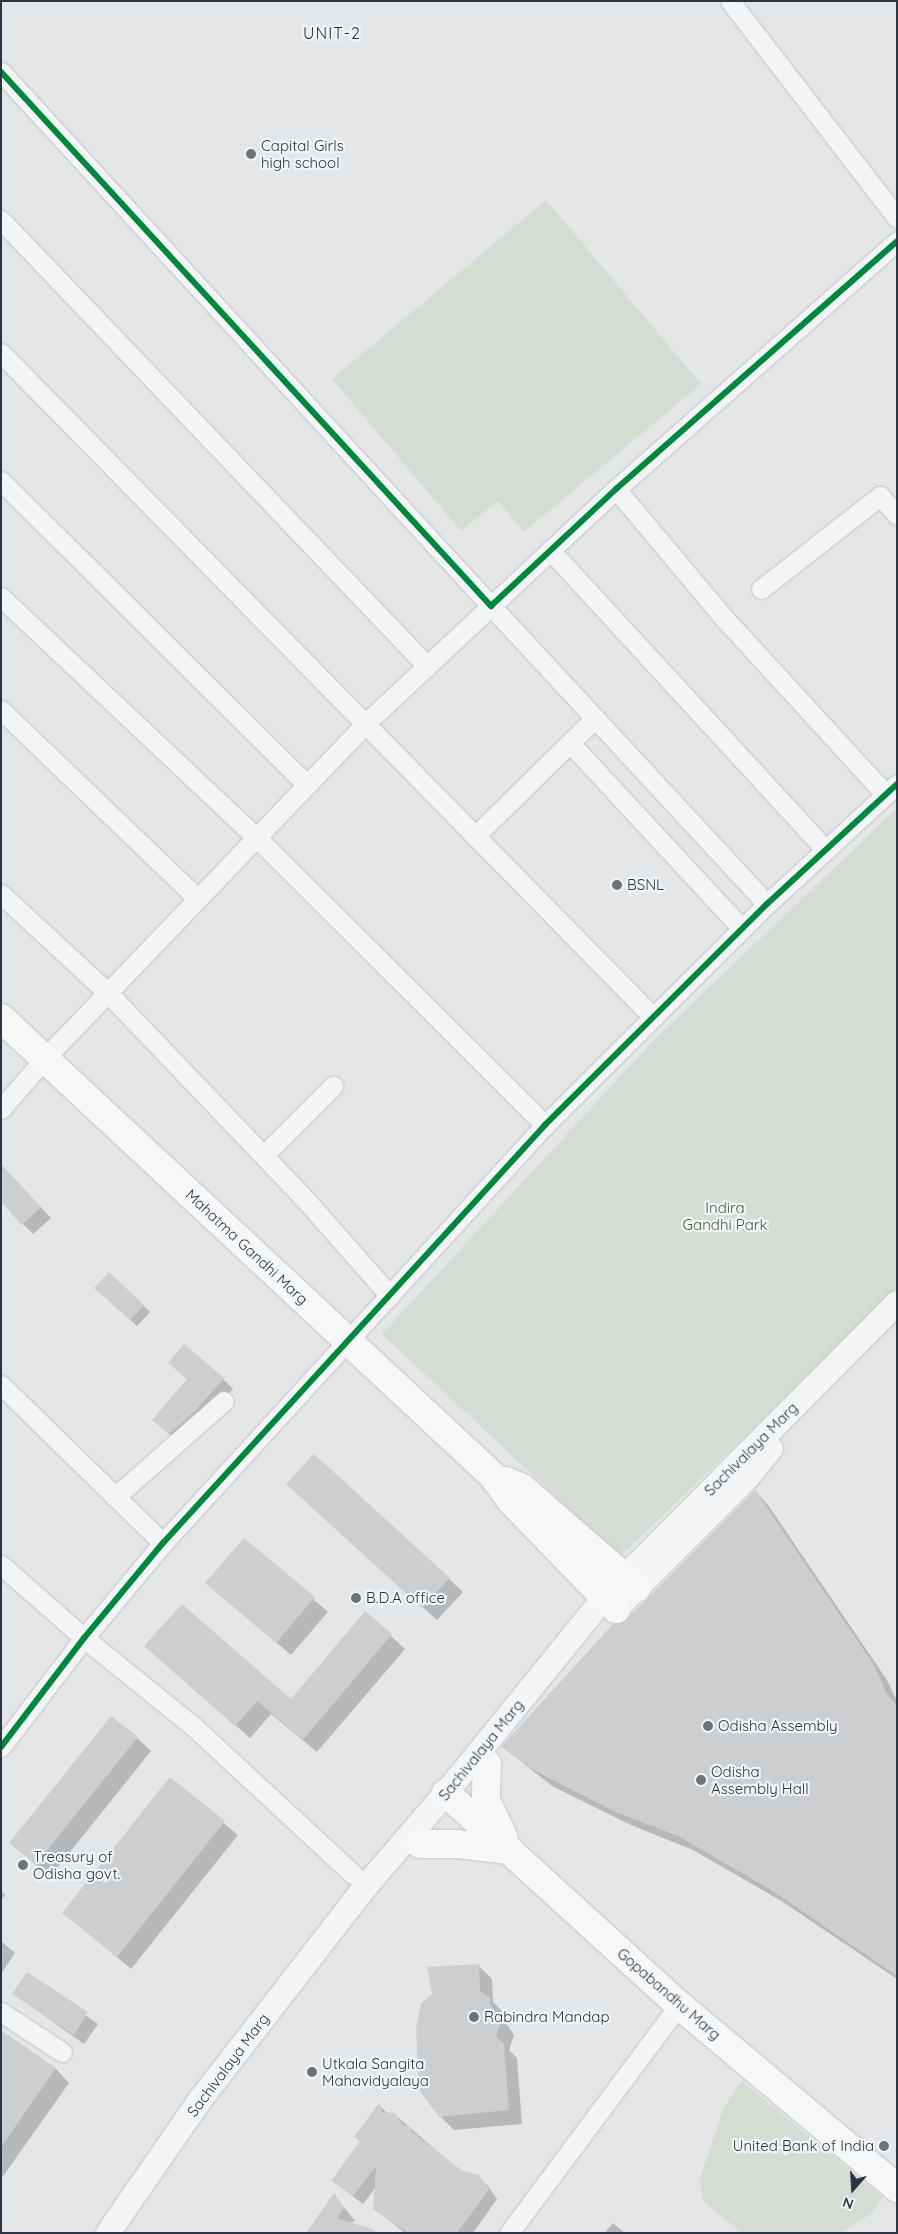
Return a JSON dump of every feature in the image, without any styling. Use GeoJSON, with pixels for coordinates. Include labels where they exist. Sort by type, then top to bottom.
{"type":"FeatureCollection","features":[{"type":"Feature","properties":{"kind":"main road","name":"Mahatma Gandhi Marg"},"geometry":{"type":"LineString","coordinates":[[1,1018],[493,1476],[511,1501],[610,1604]]}},
{"type":"Feature","properties":{"kind":"main road","name":"Mahatma Gandhi Marg"},"geometry":{"type":"LineString","coordinates":[[493,1476],[522,1488],[630,1582]]}},
{"type":"Feature","properties":{"kind":"main road"},"geometry":{"type":"LineString","coordinates":[[487,1764],[486,1801],[510,1850]]}},
{"type":"Feature","properties":{"kind":"main road","name":"Gopabandhu Marg"},"geometry":{"type":"LineString","coordinates":[[452,1798],[680,2005],[897,2188]]}},
{"type":"Feature","properties":{"kind":"main road"},"geometry":{"type":"LineString","coordinates":[[420,1844],[456,1844],[510,1850]]}},
{"type":"Feature","properties":{"kind":"street"},"geometry":{"type":"LineString","coordinates":[[730,1],[897,218]]}},
{"type":"Feature","properties":{"kind":"street"},"geometry":{"type":"LineString","coordinates":[[1,72],[767,904]]}},
{"type":"Feature","properties":{"kind":"street"},"geometry":{"type":"LineString","coordinates":[[1,220],[427,666]]}},
{"type":"Feature","properties":{"kind":"street"},"geometry":{"type":"LineString","coordinates":[[5,1098],[366,723],[616,489],[897,242]]}},
{"type":"Feature","properties":{"kind":"street"},"geometry":{"type":"LineString","coordinates":[[1,353],[653,1017]]}},
{"type":"Feature","properties":{"kind":"street"},"geometry":{"type":"LineString","coordinates":[[1,481],[307,785]]}},
{"type":"Feature","properties":{"kind":"street"},"geometry":{"type":"LineString","coordinates":[[1,1747],[84,1638],[163,1543],[546,1125],[742,928],[891,789],[724,618],[616,489]]}},
{"type":"Feature","properties":{"kind":"street"},"geometry":{"type":"LineString","coordinates":[[761,589],[880,496],[897,515]]}},
{"type":"Feature","properties":{"kind":"street"},"geometry":{"type":"LineString","coordinates":[[550,550],[826,850]]}},
{"type":"Feature","properties":{"kind":"street"},"geometry":{"type":"LineString","coordinates":[[1,597],[256,837],[546,1125]]}},
{"type":"Feature","properties":{"kind":"street"},"geometry":{"type":"LineString","coordinates":[[1,710],[197,898]]}},
{"type":"Feature","properties":{"kind":"street"},"geometry":{"type":"LineString","coordinates":[[476,836],[595,718]]}},
{"type":"Feature","properties":{"kind":"street"},"geometry":{"type":"LineString","coordinates":[[570,743],[742,928]]}},
{"type":"Feature","properties":{"kind":"street"},"geometry":{"type":"LineString","coordinates":[[1,894],[107,992],[264,1155],[390,1296]]}},
{"type":"Feature","properties":{"kind":"street"},"geometry":{"type":"LineString","coordinates":[[264,1155],[333,1086]]}},
{"type":"Feature","properties":{"kind":"street","name":"Sachivalaya Marg"},"geometry":{"type":"LineString","coordinates":[[126,2233],[212,2106],[420,1844],[452,1798],[610,1604],[897,1303]]}},
{"type":"Feature","properties":{"kind":"street","name":"Sachivalaya Marg"},"geometry":{"type":"LineString","coordinates":[[630,1582],[747,1478],[809,1402],[897,1316]]}},
{"type":"Feature","properties":{"kind":"street"},"geometry":{"type":"LineString","coordinates":[[1,1385],[163,1543]]}},
{"type":"Feature","properties":{"kind":"street"},"geometry":{"type":"LineString","coordinates":[[115,1497],[224,1401]]}},
{"type":"Feature","properties":{"kind":"street"},"geometry":{"type":"LineString","coordinates":[[1,1565],[84,1638],[194,1727],[354,1876]]}},
{"type":"Feature","properties":{"kind":"street","name":"Sachivalaya Marg"},"geometry":{"type":"LineString","coordinates":[[108,2233],[205,2093],[366,1886],[487,1764],[610,1604]]}},
{"type":"Feature","properties":{"kind":"street"},"geometry":{"type":"LineString","coordinates":[[509,2233],[680,2005]]}},
{"type":"Feature","properties":{"kind":"street"},"geometry":{"type":"LineString","coordinates":[[1,2012],[62,2052]]}},
{"type":"Feature","properties":{"kind":"green space"},"geometry":{"type":"Polygon","coordinates":[[[546,200],[701,384],[524,532],[498,501],[461,531],[332,379],[546,200]]]}},
{"type":"Feature","properties":{"kind":"green space","name":"Indira Gandhi Park"},"geometry":{"type":"Polygon","coordinates":[[[897,808],[897,1288],[620,1557],[382,1334],[653,1041],[897,808]]]}},
{"type":"Feature","properties":{"kind":"green space"},"geometry":{"type":"Polygon","coordinates":[[[742,2081],[883,2198],[872,2213],[841,2233],[742,2233],[704,2202],[699,2182],[724,2108],[742,2081]]]}},
{"type":"Feature","properties":{"kind":"building"},"geometry":{"type":"Polygon","coordinates":[[[1,1164],[41,1207],[22,1225],[1,1202],[1,1164]]]}},
{"type":"Feature","properties":{"kind":"building"},"geometry":{"type":"Polygon","coordinates":[[[109,1272],[144,1305],[130,1320],[94,1288],[109,1272]]]}},
{"type":"Feature","properties":{"kind":"building"},"geometry":{"type":"Polygon","coordinates":[[[184,1344],[224,1378],[195,1411],[169,1434],[152,1420],[187,1379],[168,1363],[184,1344]]]}},
{"type":"Feature","properties":{"kind":"building"},"geometry":{"type":"Polygon","coordinates":[[[314,1454],[450,1578],[422,1608],[286,1484],[314,1454]]]}},
{"type":"Feature","properties":{"kind":"building","name":"Odisha Assembly"},"geometry":{"type":"Polygon","coordinates":[[[755,1490],[874,1665],[887,1694],[897,1706],[897,1976],[768,1888],[678,1836],[616,1812],[537,1772],[501,1747],[613,1624],[626,1620],[755,1490]]]}},
{"type":"Feature","properties":{"kind":"building"},"geometry":{"type":"Polygon","coordinates":[[[244,1538],[315,1597],[276,1643],[205,1583],[244,1538]]]}},
{"type":"Feature","properties":{"kind":"building"},"geometry":{"type":"Polygon","coordinates":[[[182,1604],[291,1699],[365,1611],[392,1634],[303,1740],[257,1701],[235,1726],[144,1646],[182,1604]]]}},
{"type":"Feature","properties":{"kind":"building"},"geometry":{"type":"Polygon","coordinates":[[[111,1716],[138,1737],[36,1864],[9,1843],[111,1716]]]}},
{"type":"Feature","properties":{"kind":"building"},"geometry":{"type":"Polygon","coordinates":[[[170,1777],[225,1821],[117,1957],[62,1913],[170,1777]]]}},
{"type":"Feature","properties":{"kind":"building"},"geometry":{"type":"Polygon","coordinates":[[[479,1964],[480,1991],[491,1998],[490,2004],[501,2020],[496,2037],[504,2043],[509,2110],[439,2117],[419,2090],[416,2028],[421,2003],[432,1994],[427,1967],[479,1964]]]}},
{"type":"Feature","properties":{"kind":"building"},"geometry":{"type":"Polygon","coordinates":[[[27,1972],[88,2012],[74,2035],[12,1994],[27,1972]]]}},
{"type":"Feature","properties":{"kind":"building"},"geometry":{"type":"Polygon","coordinates":[[[1,2030],[56,2068],[1,2147],[1,2030]]]}},
{"type":"Feature","properties":{"kind":"building"},"geometry":{"type":"Polygon","coordinates":[[[379,2103],[382,2112],[395,2113],[402,2124],[413,2129],[411,2131],[461,2170],[479,2175],[489,2189],[457,2233],[408,2233],[373,2209],[376,2166],[353,2196],[331,2181],[360,2141],[354,2137],[379,2103]]]}},
{"type":"Feature","properties":{"kind":"building"},"geometry":{"type":"Polygon","coordinates":[[[334,2193],[344,2208],[337,2218],[375,2230],[375,2233],[306,2233],[334,2193]]]}},
{"type":"Feature","properties":{"kind":"cycle path"},"geometry":{"type":"LineString","coordinates":[[1,72],[491,606],[616,489],[897,241]]}},
{"type":"Feature","properties":{"kind":"cycle path"},"geometry":{"type":"LineString","coordinates":[[1,1747],[84,1638],[163,1543],[545,1125],[767,904],[897,784]]}},
{"type":"Feature","properties":{"kind":"place","name":"Capital Girls high school"},"geometry":{"type":"Point","coordinates":[251,154]}},
{"type":"Feature","properties":{"kind":"place","name":"BSNL"},"geometry":{"type":"Point","coordinates":[617,885]}},
{"type":"Feature","properties":{"kind":"place","name":"B.D.A office"},"geometry":{"type":"Point","coordinates":[356,1598]}},
{"type":"Feature","properties":{"kind":"place","name":"Odisha Assembly"},"geometry":{"type":"Point","coordinates":[708,1726]}},
{"type":"Feature","properties":{"kind":"place","name":"Odisha Assembly Hall"},"geometry":{"type":"Point","coordinates":[701,1780]}},
{"type":"Feature","properties":{"kind":"place","name":"Treasury of Odisha govt."},"geometry":{"type":"Point","coordinates":[23,1865]}},
{"type":"Feature","properties":{"kind":"place","name":"Rabindra Mandap"},"geometry":{"type":"Point","coordinates":[474,2017]}},
{"type":"Feature","properties":{"kind":"place","name":"Utkala Sangita Mahavidyalaya"},"geometry":{"type":"Point","coordinates":[312,2072]}},
{"type":"Feature","properties":{"kind":"place","name":"United Bank of India"},"geometry":{"type":"Point","coordinates":[884,2146]}},
{"type":"Feature","properties":{"kind":"district","name":"UNIT-2"},"geometry":{"type":"Point","coordinates":[332,33]}}]}
